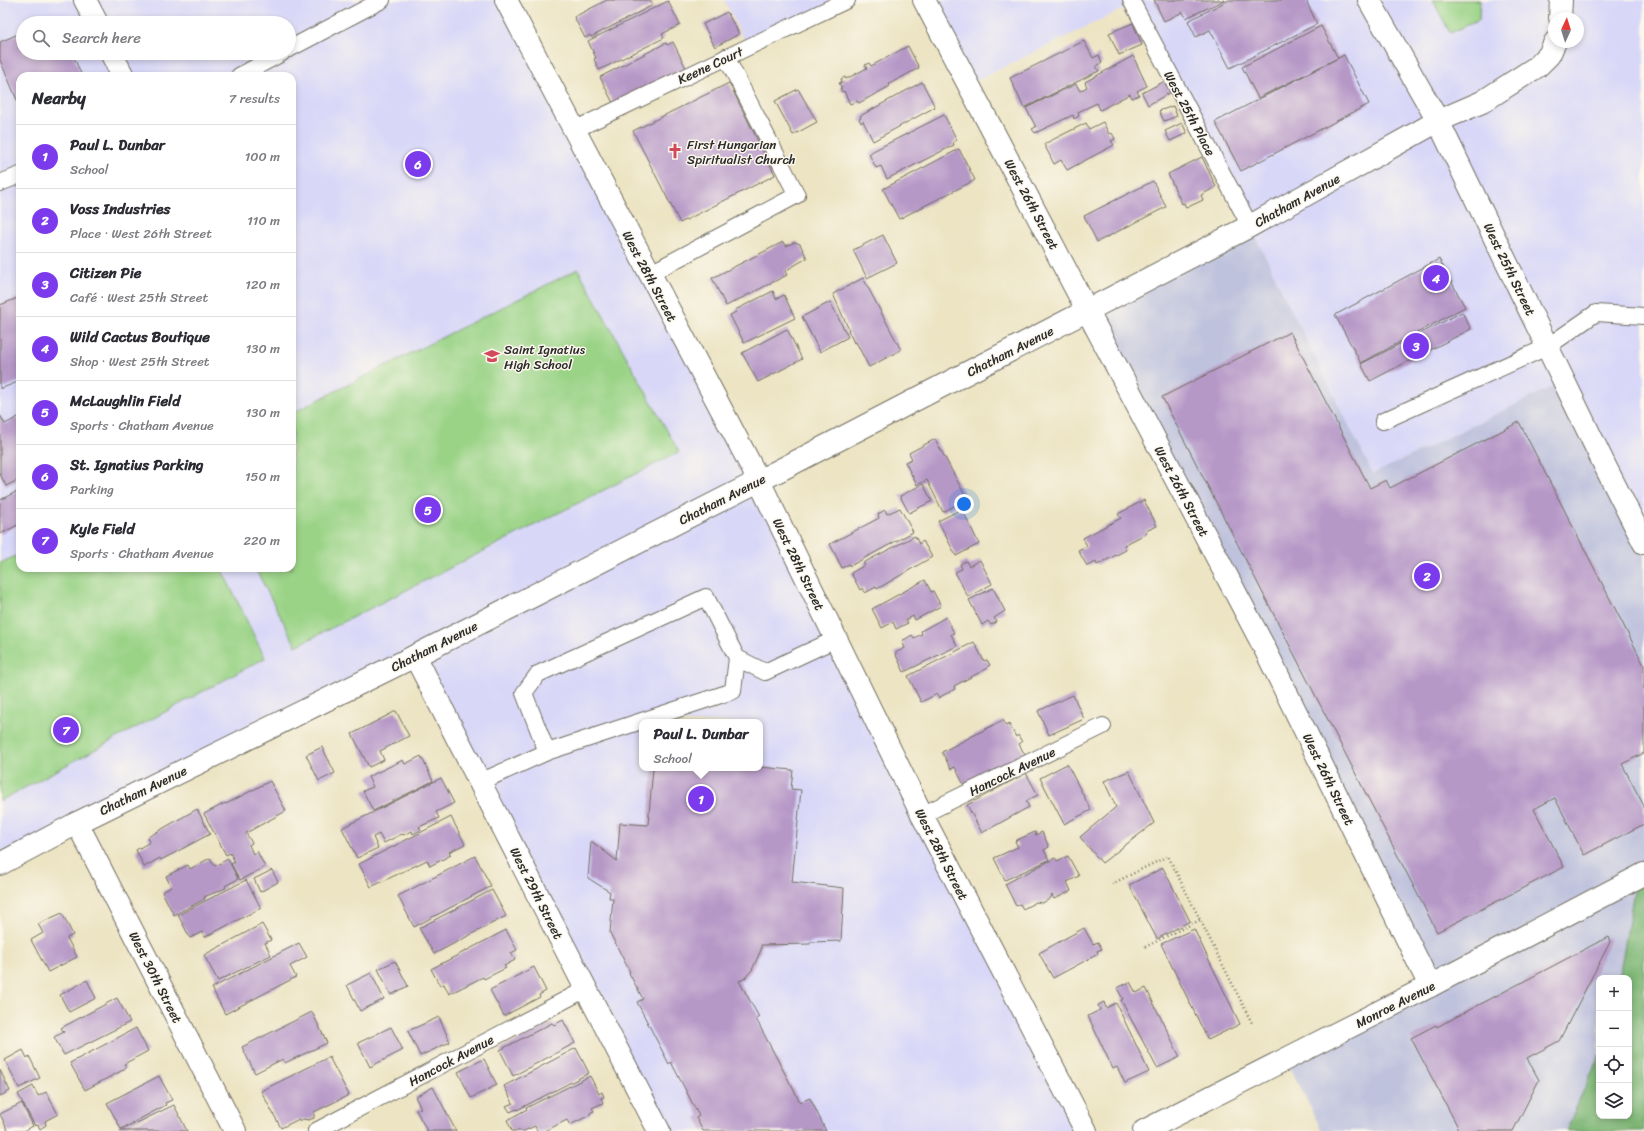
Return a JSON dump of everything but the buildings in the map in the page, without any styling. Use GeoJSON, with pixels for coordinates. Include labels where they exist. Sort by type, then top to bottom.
{"type":"FeatureCollection","features":[{"type":"Feature","properties":{"kind":"street"},"geometry":{"type":"LineString","coordinates":[[85,0],[93,16]]}},
{"type":"Feature","properties":{"kind":"street","name":"West 28th Street"},"geometry":{"type":"LineString","coordinates":[[506,0],[759,481],[922,815],[1086,1131]]}},
{"type":"Feature","properties":{"kind":"street","name":"West 26th Street"},"geometry":{"type":"LineString","coordinates":[[924,0],[1264,647],[1430,986]]}},
{"type":"Feature","properties":{"kind":"street","name":"West 25th Street"},"geometry":{"type":"LineString","coordinates":[[1369,0],[1438,121],[1606,468],[1644,543]]}},
{"type":"Feature","properties":{"kind":"street"},"geometry":{"type":"LineString","coordinates":[[1560,12],[1561,0]]}},
{"type":"Feature","properties":{"kind":"street","name":"Chatham Avenue"},"geometry":{"type":"LineString","coordinates":[[0,864],[77,823],[415,656],[759,481],[1250,226],[1438,121],[1482,102],[1538,66],[1550,55],[1553,48]]}},
{"type":"Feature","properties":{"kind":"street"},"geometry":{"type":"LineString","coordinates":[[115,60],[121,72]]}},
{"type":"Feature","properties":{"kind":"street","name":"West 29th Street"},"geometry":{"type":"LineString","coordinates":[[415,656],[658,1131]]}},
{"type":"Feature","properties":{"kind":"street","name":"West 30th Street"},"geometry":{"type":"LineString","coordinates":[[77,823],[235,1131]]}},
{"type":"Feature","properties":{"kind":"street","name":"Monroe Avenue"},"geometry":{"type":"LineString","coordinates":[[1144,1131],[1430,986],[1644,874]]}},
{"type":"Feature","properties":{"kind":"lane"},"geometry":{"type":"LineString","coordinates":[[296,45],[382,0]]}},
{"type":"Feature","properties":{"kind":"lane","name":"Keene Court"},"geometry":{"type":"LineString","coordinates":[[574,130],[847,0]]}},
{"type":"Feature","properties":{"kind":"lane","name":"West 25th Place"},"geometry":{"type":"LineString","coordinates":[[1131,0],[1250,226]]}},
{"type":"Feature","properties":{"kind":"lane"},"geometry":{"type":"LineString","coordinates":[[649,274],[797,195],[726,57]]}},
{"type":"Feature","properties":{"kind":"lane"},"geometry":{"type":"LineString","coordinates":[[246,72],[269,60]]}},
{"type":"Feature","properties":{"kind":"lane"},"geometry":{"type":"LineString","coordinates":[[0,183],[16,177]]}},
{"type":"Feature","properties":{"kind":"lane"},"geometry":{"type":"LineString","coordinates":[[1383,421],[1548,347],[1596,313],[1644,316]]}},
{"type":"Feature","properties":{"kind":"lane"},"geometry":{"type":"LineString","coordinates":[[547,752],[524,693],[538,674],[706,597],[737,658],[732,691],[647,719]]}},
{"type":"Feature","properties":{"kind":"lane"},"geometry":{"type":"LineString","coordinates":[[737,658],[765,672],[836,639]]}},
{"type":"Feature","properties":{"kind":"lane"},"geometry":{"type":"LineString","coordinates":[[480,782],[547,752],[639,722]]}},
{"type":"Feature","properties":{"kind":"lane","name":"Hancock Avenue"},"geometry":{"type":"LineString","coordinates":[[922,815],[1103,726]]}},
{"type":"Feature","properties":{"kind":"lane","name":"Hancock Avenue"},"geometry":{"type":"LineString","coordinates":[[316,1131],[586,989]]}},
{"type":"Feature","properties":{"kind":"path"},"geometry":{"type":"LineString","coordinates":[[1112,884],[1168,856],[1253,1025]]}},
{"type":"Feature","properties":{"kind":"path"},"geometry":{"type":"LineString","coordinates":[[1145,948],[1200,920]]}},
{"type":"Feature","properties":{"kind":"shaded area"},"geometry":{"type":"Polygon","coordinates":[[[0,0],[506,0],[1086,1131],[659,1131],[415,656],[0,864],[0,0]]]}},
{"type":"Feature","properties":{"kind":"shaded area"},"geometry":{"type":"Polygon","coordinates":[[[724,0],[847,0],[748,47],[724,0]]]}},
{"type":"Feature","properties":{"kind":"shaded area"},"geometry":{"type":"Polygon","coordinates":[[[924,0],[1644,0],[1644,543],[1564,381],[1373,474],[1250,226],[1133,4],[969,84],[924,0]]]}},
{"type":"Feature","properties":{"kind":"shaded area"},"geometry":{"type":"Polygon","coordinates":[[[1250,226],[1373,474],[1564,381],[1644,543],[1644,874],[1636,879],[1620,975],[1596,975],[1596,1062],[1566,1131],[1322,1131],[1286,1059],[1426,986],[1088,311],[1250,226]]]}},
{"type":"Feature","properties":{"kind":"green space"},"geometry":{"type":"Polygon","coordinates":[[[1433,0],[1480,0],[1479,20],[1450,33],[1433,0]]]}},
{"type":"Feature","properties":{"kind":"green space"},"geometry":{"type":"Polygon","coordinates":[[[578,269],[679,452],[296,646],[257,572],[296,572],[296,411],[578,269]]]}},
{"type":"Feature","properties":{"kind":"green space"},"geometry":{"type":"Polygon","coordinates":[[[16,556],[16,572],[223,572],[265,658],[0,801],[0,563],[16,556]]]}},
{"type":"Feature","properties":{"kind":"green space"},"geometry":{"type":"Polygon","coordinates":[[[1644,874],[1644,1131],[1566,1131],[1596,1062],[1596,1119],[1632,1119],[1632,975],[1620,975],[1636,879],[1644,874]]]}},
{"type":"Feature","properties":{"kind":"place","name":"First Hungarian Spiritualist Church"},"geometry":{"type":"Point","coordinates":[675,151]}},
{"type":"Feature","properties":{"kind":"place","name":"St. Ignatius Parking"},"geometry":{"type":"Point","coordinates":[418,164]}},
{"type":"Feature","properties":{"kind":"place","name":"Wild Cactus Boutique"},"geometry":{"type":"Point","coordinates":[1436,278]}},
{"type":"Feature","properties":{"kind":"place","name":"Citizen Pie"},"geometry":{"type":"Point","coordinates":[1416,346]}},
{"type":"Feature","properties":{"kind":"place","name":"Saint Ignatius High School"},"geometry":{"type":"Point","coordinates":[492,356]}},
{"type":"Feature","properties":{"kind":"place","name":"McLaughlin Field"},"geometry":{"type":"Point","coordinates":[428,510]}},
{"type":"Feature","properties":{"kind":"place","name":"Voss Industries"},"geometry":{"type":"Point","coordinates":[1427,576]}},
{"type":"Feature","properties":{"kind":"place","name":"Kyle Field"},"geometry":{"type":"Point","coordinates":[66,730]}},
{"type":"Feature","properties":{"kind":"place","name":"Paul L. Dunbar"},"geometry":{"type":"Point","coordinates":[701,799]}}]}
